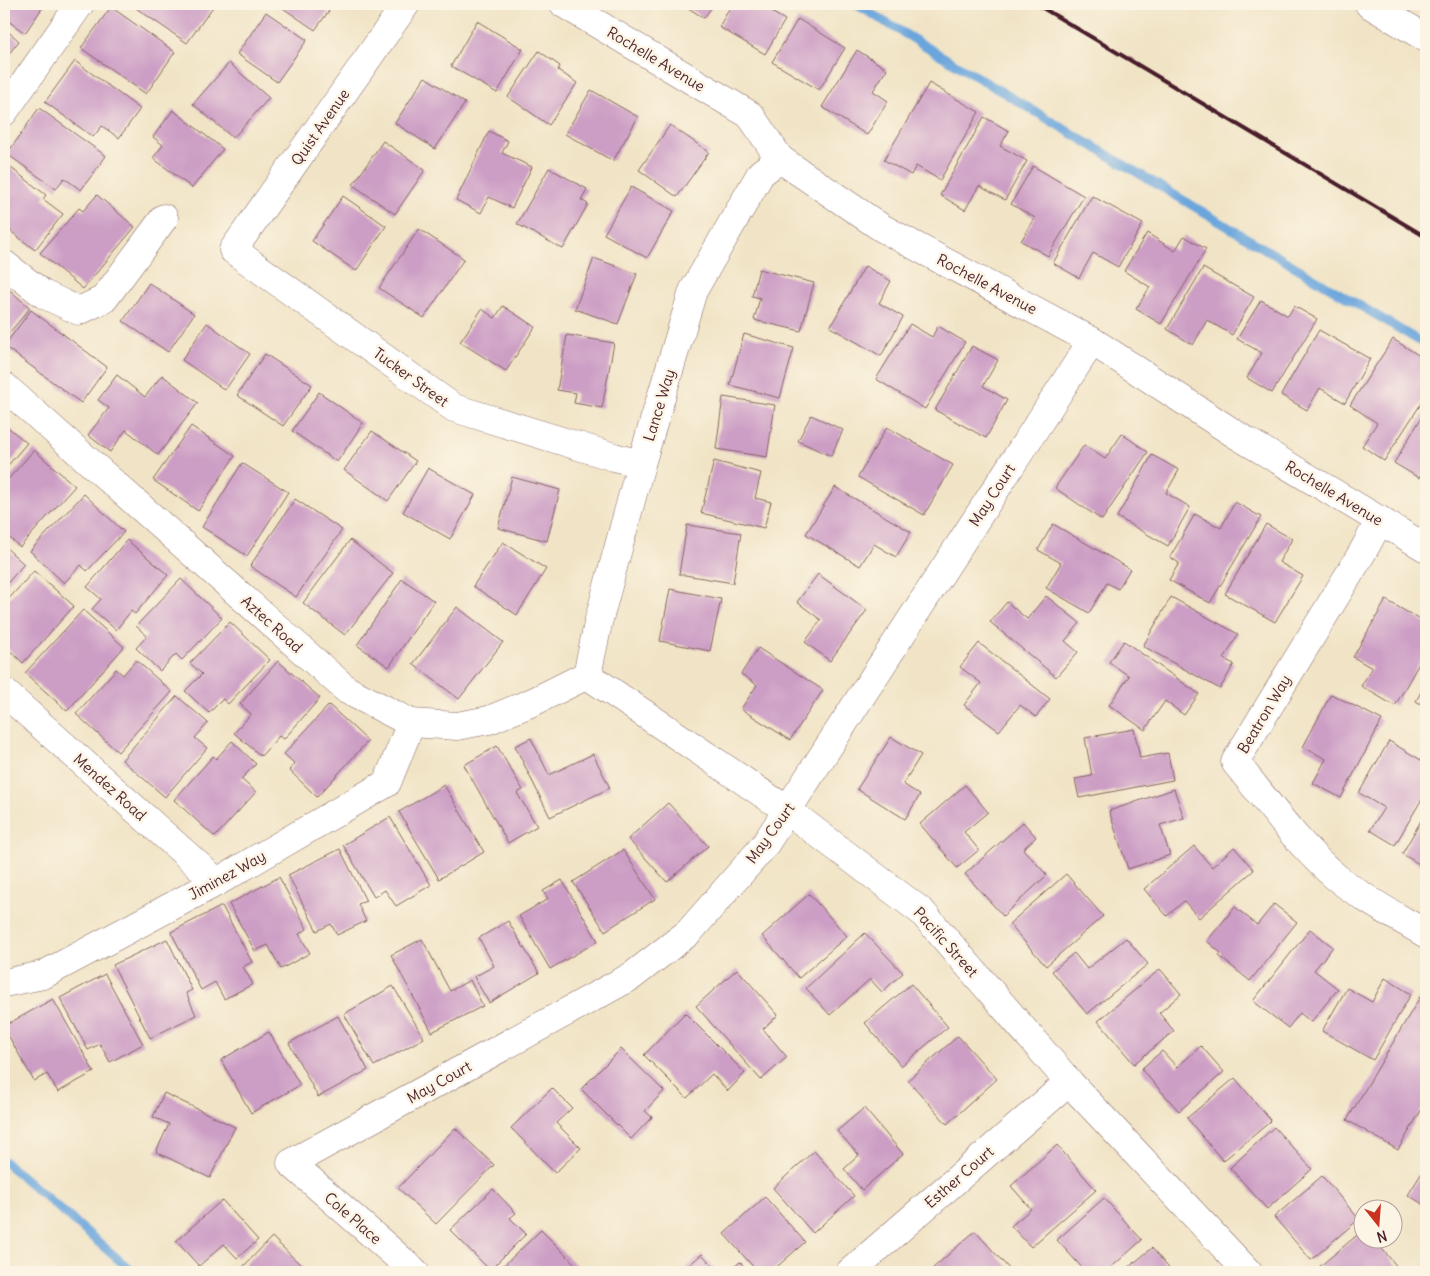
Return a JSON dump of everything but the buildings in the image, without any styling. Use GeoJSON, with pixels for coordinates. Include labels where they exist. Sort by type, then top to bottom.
{"type":"FeatureCollection","features":[{"type":"Feature","properties":{"kind":"street"},"geometry":{"type":"LineString","coordinates":[[4,112],[80,4]]}},
{"type":"Feature","properties":{"kind":"street","name":"Quist Avenue"},"geometry":{"type":"LineString","coordinates":[[234,250],[406,4]]}},
{"type":"Feature","properties":{"kind":"street","name":"Rochelle Avenue"},"geometry":{"type":"LineString","coordinates":[[564,4],[750,116],[780,159],[882,228],[1092,341],[1235,434],[1426,548]]}},
{"type":"Feature","properties":{"kind":"street"},"geometry":{"type":"LineString","coordinates":[[1369,4],[1426,38]]}},
{"type":"Feature","properties":{"kind":"street","name":"Lance Way"},"geometry":{"type":"LineString","coordinates":[[587,675],[599,618],[641,464],[693,290],[761,173],[780,159]]}},
{"type":"Feature","properties":{"kind":"street"},"geometry":{"type":"LineString","coordinates":[[4,264],[43,294],[79,311],[104,299],[164,218]]}},
{"type":"Feature","properties":{"kind":"street","name":"Tucker Street"},"geometry":{"type":"LineString","coordinates":[[234,250],[454,408],[641,464]]}},
{"type":"Feature","properties":{"kind":"street","name":"May Court"},"geometry":{"type":"LineString","coordinates":[[291,1164],[632,976],[689,932],[764,846],[1092,341]]}},
{"type":"Feature","properties":{"kind":"street","name":"Aztec Road"},"geometry":{"type":"LineString","coordinates":[[4,386],[347,690],[411,723],[456,726],[489,720],[535,701],[587,675]]}},
{"type":"Feature","properties":{"kind":"street","name":"Beatron Way"},"geometry":{"type":"LineString","coordinates":[[1380,520],[1235,762],[1303,845],[1336,877],[1375,904],[1426,934]]}},
{"type":"Feature","properties":{"kind":"street","name":"Pacific Street"},"geometry":{"type":"LineString","coordinates":[[587,675],[787,810],[922,912],[1069,1082],[1248,1272]]}},
{"type":"Feature","properties":{"kind":"street","name":"Mendez Road"},"geometry":{"type":"LineString","coordinates":[[4,692],[217,882]]}},
{"type":"Feature","properties":{"kind":"street","name":"Jiminez Way"},"geometry":{"type":"LineString","coordinates":[[4,983],[44,974],[217,882],[386,783],[411,723]]}},
{"type":"Feature","properties":{"kind":"street","name":"Esther Court"},"geometry":{"type":"LineString","coordinates":[[850,1272],[1069,1082]]}},
{"type":"Feature","properties":{"kind":"street","name":"Cole Place"},"geometry":{"type":"LineString","coordinates":[[291,1164],[416,1272]]}},
{"type":"Feature","properties":{"kind":"waterway"},"geometry":{"type":"LineString","coordinates":[[855,4],[1426,345]]}},
{"type":"Feature","properties":{"kind":"waterway"},"geometry":{"type":"LineString","coordinates":[[4,1161],[133,1272]]}},
{"type":"Feature","properties":{"kind":"railway"},"geometry":{"type":"LineString","coordinates":[[1036,4],[1426,237]]}}]}
